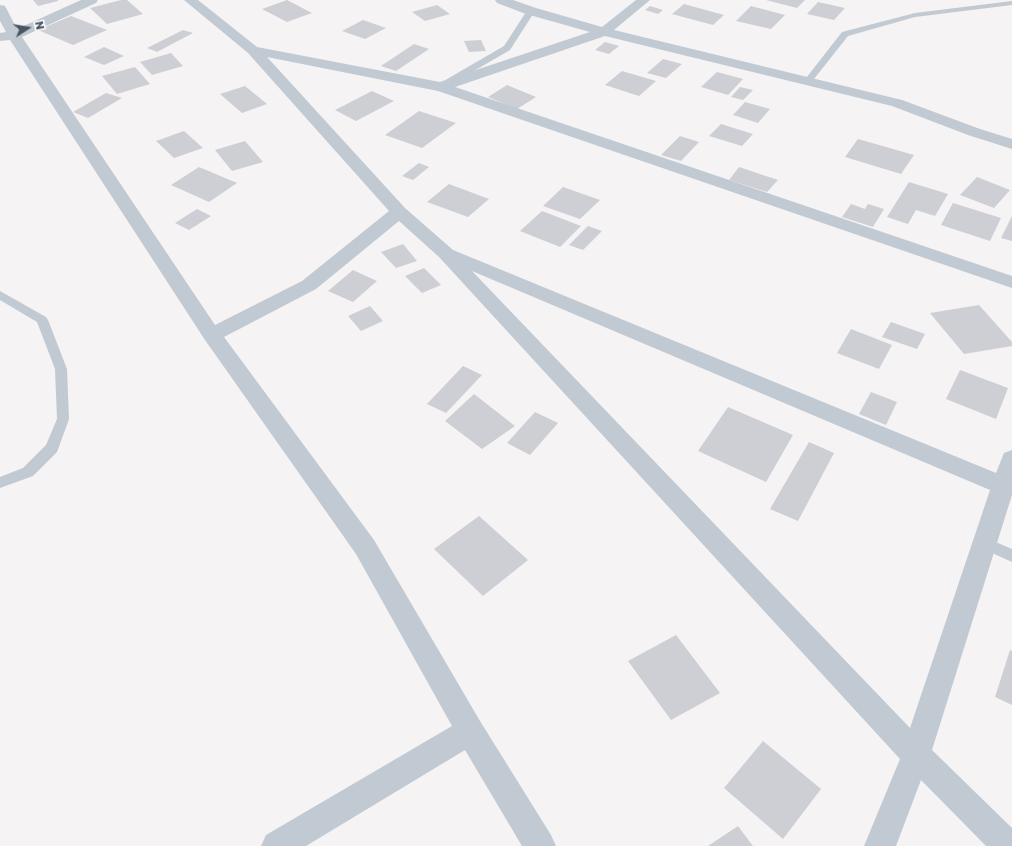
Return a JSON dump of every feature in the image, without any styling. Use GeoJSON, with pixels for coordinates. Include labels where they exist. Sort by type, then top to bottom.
{"type":"FeatureCollection","features":[{"type":"Feature","properties":{"kind":"street"},"geometry":{"type":"LineString","coordinates":[[7,36],[92,0]]}},
{"type":"Feature","properties":{"kind":"street"},"geometry":{"type":"LineString","coordinates":[[190,0],[252,50],[399,212],[445,253],[916,755],[1008,846]]}},
{"type":"Feature","properties":{"kind":"street"},"geometry":{"type":"LineString","coordinates":[[501,0],[531,11],[604,32],[897,103],[974,132],[1012,144]]}},
{"type":"Feature","properties":{"kind":"street"},"geometry":{"type":"LineString","coordinates":[[441,87],[604,32],[644,0]]}},
{"type":"Feature","properties":{"kind":"street"},"geometry":{"type":"LineString","coordinates":[[0,9],[7,36],[212,335],[365,547],[470,730],[540,846]]}},
{"type":"Feature","properties":{"kind":"street"},"geometry":{"type":"LineString","coordinates":[[252,50],[441,87],[1012,282]]}},
{"type":"Feature","properties":{"kind":"street"},"geometry":{"type":"LineString","coordinates":[[212,335],[309,285],[399,212]]}},
{"type":"Feature","properties":{"kind":"street"},"geometry":{"type":"LineString","coordinates":[[445,253],[1003,486]]}},
{"type":"Feature","properties":{"kind":"street"},"geometry":{"type":"LineString","coordinates":[[880,846],[916,755],[1012,459]]}},
{"type":"Feature","properties":{"kind":"street"},"geometry":{"type":"LineString","coordinates":[[277,846],[470,730]]}},
{"type":"Feature","properties":{"kind":"lane"},"geometry":{"type":"LineString","coordinates":[[807,82],[845,34],[915,15],[1012,3]]}},
{"type":"Feature","properties":{"kind":"lane"},"geometry":{"type":"LineString","coordinates":[[441,87],[507,48],[531,11]]}},
{"type":"Feature","properties":{"kind":"lane"},"geometry":{"type":"LineString","coordinates":[[0,295],[42,320],[61,369],[63,419],[52,448],[28,472],[0,483]]}},
{"type":"Feature","properties":{"kind":"lane"},"geometry":{"type":"LineString","coordinates":[[984,543],[1012,556]]}},
{"type":"Feature","properties":{"kind":"building"},"geometry":{"type":"Polygon","coordinates":[[[33,0],[58,0],[58,1],[38,6],[33,0]]]}},
{"type":"Feature","properties":{"kind":"building"},"geometry":{"type":"Polygon","coordinates":[[[121,0],[127,0],[143,14],[107,24],[90,8],[121,0]]]}},
{"type":"Feature","properties":{"kind":"building"},"geometry":{"type":"Polygon","coordinates":[[[287,0],[312,13],[287,22],[262,9],[287,0]]]}},
{"type":"Feature","properties":{"kind":"building"},"geometry":{"type":"Polygon","coordinates":[[[766,0],[805,0],[797,8],[766,0]]]}},
{"type":"Feature","properties":{"kind":"building"},"geometry":{"type":"Polygon","coordinates":[[[818,2],[845,8],[834,20],[807,14],[818,2]]]}},
{"type":"Feature","properties":{"kind":"building"},"geometry":{"type":"Polygon","coordinates":[[[684,4],[724,15],[713,25],[672,14],[684,4]]]}},
{"type":"Feature","properties":{"kind":"building"},"geometry":{"type":"Polygon","coordinates":[[[437,5],[450,14],[425,21],[412,12],[437,5]]]}},
{"type":"Feature","properties":{"kind":"building"},"geometry":{"type":"Polygon","coordinates":[[[650,6],[663,10],[658,14],[645,10],[650,6]]]}},
{"type":"Feature","properties":{"kind":"building"},"geometry":{"type":"Polygon","coordinates":[[[751,6],[785,15],[771,29],[736,21],[751,6]]]}},
{"type":"Feature","properties":{"kind":"building"},"geometry":{"type":"Polygon","coordinates":[[[71,16],[107,30],[73,45],[38,30],[71,16]]]}},
{"type":"Feature","properties":{"kind":"building"},"geometry":{"type":"Polygon","coordinates":[[[363,20],[386,28],[365,39],[342,31],[363,20]]]}},
{"type":"Feature","properties":{"kind":"building"},"geometry":{"type":"Polygon","coordinates":[[[183,30],[193,33],[157,52],[147,48],[183,30]]]}},
{"type":"Feature","properties":{"kind":"building"},"geometry":{"type":"Polygon","coordinates":[[[481,40],[486,51],[469,52],[464,41],[481,40]]]}},
{"type":"Feature","properties":{"kind":"building"},"geometry":{"type":"Polygon","coordinates":[[[605,42],[619,46],[609,54],[595,50],[605,42]]]}},
{"type":"Feature","properties":{"kind":"building"},"geometry":{"type":"Polygon","coordinates":[[[414,44],[429,49],[396,71],[381,66],[414,44]]]}},
{"type":"Feature","properties":{"kind":"building"},"geometry":{"type":"Polygon","coordinates":[[[104,47],[124,56],[104,65],[84,57],[104,47]]]}},
{"type":"Feature","properties":{"kind":"building"},"geometry":{"type":"Polygon","coordinates":[[[171,53],[183,66],[152,75],[140,62],[171,53]]]}},
{"type":"Feature","properties":{"kind":"building"},"geometry":{"type":"Polygon","coordinates":[[[663,59],[682,64],[666,78],[647,73],[663,59]]]}},
{"type":"Feature","properties":{"kind":"building"},"geometry":{"type":"Polygon","coordinates":[[[135,67],[150,84],[117,94],[102,76],[135,67]]]}},
{"type":"Feature","properties":{"kind":"building"},"geometry":{"type":"Polygon","coordinates":[[[622,71],[656,81],[639,96],[605,85],[622,71]]]}},
{"type":"Feature","properties":{"kind":"building"},"geometry":{"type":"Polygon","coordinates":[[[717,72],[743,79],[728,95],[701,87],[717,72]]]}},
{"type":"Feature","properties":{"kind":"building"},"geometry":{"type":"Polygon","coordinates":[[[507,85],[536,97],[517,109],[488,97],[507,85]]]}},
{"type":"Feature","properties":{"kind":"building"},"geometry":{"type":"Polygon","coordinates":[[[245,86],[267,104],[242,113],[220,94],[245,86]]]}},
{"type":"Feature","properties":{"kind":"building"},"geometry":{"type":"Polygon","coordinates":[[[740,87],[753,90],[743,100],[731,97],[740,87]]]}},
{"type":"Feature","properties":{"kind":"building"},"geometry":{"type":"Polygon","coordinates":[[[372,91],[394,101],[356,121],[335,110],[372,91]]]}},
{"type":"Feature","properties":{"kind":"building"},"geometry":{"type":"Polygon","coordinates":[[[106,93],[122,98],[88,118],[73,112],[106,93]]]}},
{"type":"Feature","properties":{"kind":"building"},"geometry":{"type":"Polygon","coordinates":[[[745,102],[770,109],[758,123],[733,115],[745,102]]]}},
{"type":"Feature","properties":{"kind":"building"},"geometry":{"type":"Polygon","coordinates":[[[419,111],[456,123],[422,148],[385,135],[419,111]]]}},
{"type":"Feature","properties":{"kind":"building"},"geometry":{"type":"Polygon","coordinates":[[[721,124],[753,134],[742,146],[709,136],[721,124]]]}},
{"type":"Feature","properties":{"kind":"building"},"geometry":{"type":"Polygon","coordinates":[[[184,131],[203,148],[174,158],[156,141],[184,131]]]}},
{"type":"Feature","properties":{"kind":"building"},"geometry":{"type":"Polygon","coordinates":[[[680,136],[699,142],[681,161],[661,155],[680,136]]]}},
{"type":"Feature","properties":{"kind":"building"},"geometry":{"type":"Polygon","coordinates":[[[858,139],[914,155],[901,174],[845,157],[858,139]]]}},
{"type":"Feature","properties":{"kind":"building"},"geometry":{"type":"Polygon","coordinates":[[[245,141],[263,162],[232,171],[215,150],[245,141]]]}},
{"type":"Feature","properties":{"kind":"building"},"geometry":{"type":"Polygon","coordinates":[[[419,163],[429,167],[413,180],[402,176],[419,163]]]}},
{"type":"Feature","properties":{"kind":"building"},"geometry":{"type":"Polygon","coordinates":[[[199,167],[237,183],[209,202],[171,185],[199,167]]]}},
{"type":"Feature","properties":{"kind":"building"},"geometry":{"type":"Polygon","coordinates":[[[739,167],[778,180],[767,192],[729,180],[739,167]]]}},
{"type":"Feature","properties":{"kind":"building"},"geometry":{"type":"Polygon","coordinates":[[[977,177],[1010,190],[994,208],[960,195],[977,177]]]}},
{"type":"Feature","properties":{"kind":"building"},"geometry":{"type":"Polygon","coordinates":[[[909,182],[948,194],[935,216],[916,210],[908,224],[887,217],[909,182]]]}},
{"type":"Feature","properties":{"kind":"building"},"geometry":{"type":"Polygon","coordinates":[[[449,184],[489,199],[468,217],[427,202],[449,184]]]}},
{"type":"Feature","properties":{"kind":"building"},"geometry":{"type":"Polygon","coordinates":[[[563,187],[600,200],[580,219],[543,206],[563,187]]]}},
{"type":"Feature","properties":{"kind":"building"},"geometry":{"type":"Polygon","coordinates":[[[953,203],[1001,218],[990,241],[941,225],[953,203]]]}},
{"type":"Feature","properties":{"kind":"building"},"geometry":{"type":"Polygon","coordinates":[[[851,204],[865,209],[868,204],[884,209],[873,227],[842,217],[851,204]]]}},
{"type":"Feature","properties":{"kind":"building"},"geometry":{"type":"Polygon","coordinates":[[[197,209],[211,216],[189,230],[175,223],[197,209]]]}},
{"type":"Feature","properties":{"kind":"building"},"geometry":{"type":"Polygon","coordinates":[[[542,211],[581,226],[560,247],[520,231],[542,211]]]}},
{"type":"Feature","properties":{"kind":"building"},"geometry":{"type":"Polygon","coordinates":[[[1012,216],[1012,241],[1001,238],[1012,216]]]}},
{"type":"Feature","properties":{"kind":"building"},"geometry":{"type":"Polygon","coordinates":[[[588,226],[602,231],[583,250],[569,245],[588,226]]]}},
{"type":"Feature","properties":{"kind":"building"},"geometry":{"type":"Polygon","coordinates":[[[403,244],[417,261],[396,268],[381,252],[403,244]]]}},
{"type":"Feature","properties":{"kind":"building"},"geometry":{"type":"Polygon","coordinates":[[[424,268],[441,285],[422,293],[405,276],[424,268]]]}},
{"type":"Feature","properties":{"kind":"building"},"geometry":{"type":"Polygon","coordinates":[[[353,270],[377,281],[353,302],[328,291],[353,270]]]}},
{"type":"Feature","properties":{"kind":"building"},"geometry":{"type":"Polygon","coordinates":[[[979,305],[1012,342],[1012,346],[964,354],[930,313],[979,305]]]}},
{"type":"Feature","properties":{"kind":"building"},"geometry":{"type":"Polygon","coordinates":[[[370,306],[383,321],[361,331],[348,316],[370,306]]]}},
{"type":"Feature","properties":{"kind":"building"},"geometry":{"type":"Polygon","coordinates":[[[891,322],[925,334],[917,349],[882,337],[891,322]]]}},
{"type":"Feature","properties":{"kind":"building"},"geometry":{"type":"Polygon","coordinates":[[[851,329],[892,345],[879,369],[837,353],[851,329]]]}},
{"type":"Feature","properties":{"kind":"building"},"geometry":{"type":"Polygon","coordinates":[[[463,366],[482,375],[446,413],[427,404],[463,366]]]}},
{"type":"Feature","properties":{"kind":"building"},"geometry":{"type":"Polygon","coordinates":[[[960,370],[1008,388],[996,419],[946,399],[960,370]]]}},
{"type":"Feature","properties":{"kind":"building"},"geometry":{"type":"Polygon","coordinates":[[[871,392],[897,402],[886,425],[859,414],[871,392]]]}},
{"type":"Feature","properties":{"kind":"building"},"geometry":{"type":"Polygon","coordinates":[[[474,394],[515,426],[482,449],[445,421],[474,394]]]}},
{"type":"Feature","properties":{"kind":"building"},"geometry":{"type":"Polygon","coordinates":[[[728,407],[793,435],[766,482],[698,451],[728,407]]]}},
{"type":"Feature","properties":{"kind":"building"},"geometry":{"type":"Polygon","coordinates":[[[535,412],[558,423],[530,455],[507,443],[535,412]]]}},
{"type":"Feature","properties":{"kind":"building"},"geometry":{"type":"Polygon","coordinates":[[[809,442],[834,453],[798,521],[770,509],[809,442]]]}},
{"type":"Feature","properties":{"kind":"building"},"geometry":{"type":"Polygon","coordinates":[[[479,516],[528,560],[483,596],[434,549],[479,516]]]}},
{"type":"Feature","properties":{"kind":"building"},"geometry":{"type":"Polygon","coordinates":[[[676,635],[720,693],[671,720],[628,661],[676,635]]]}},
{"type":"Feature","properties":{"kind":"building"},"geometry":{"type":"Polygon","coordinates":[[[1010,650],[1012,651],[1012,705],[995,697],[1010,650]]]}},
{"type":"Feature","properties":{"kind":"building"},"geometry":{"type":"Polygon","coordinates":[[[763,741],[821,789],[783,839],[724,788],[763,741]]]}},
{"type":"Feature","properties":{"kind":"building"},"geometry":{"type":"Polygon","coordinates":[[[738,826],[753,846],[708,846],[738,826]]]}}]}
